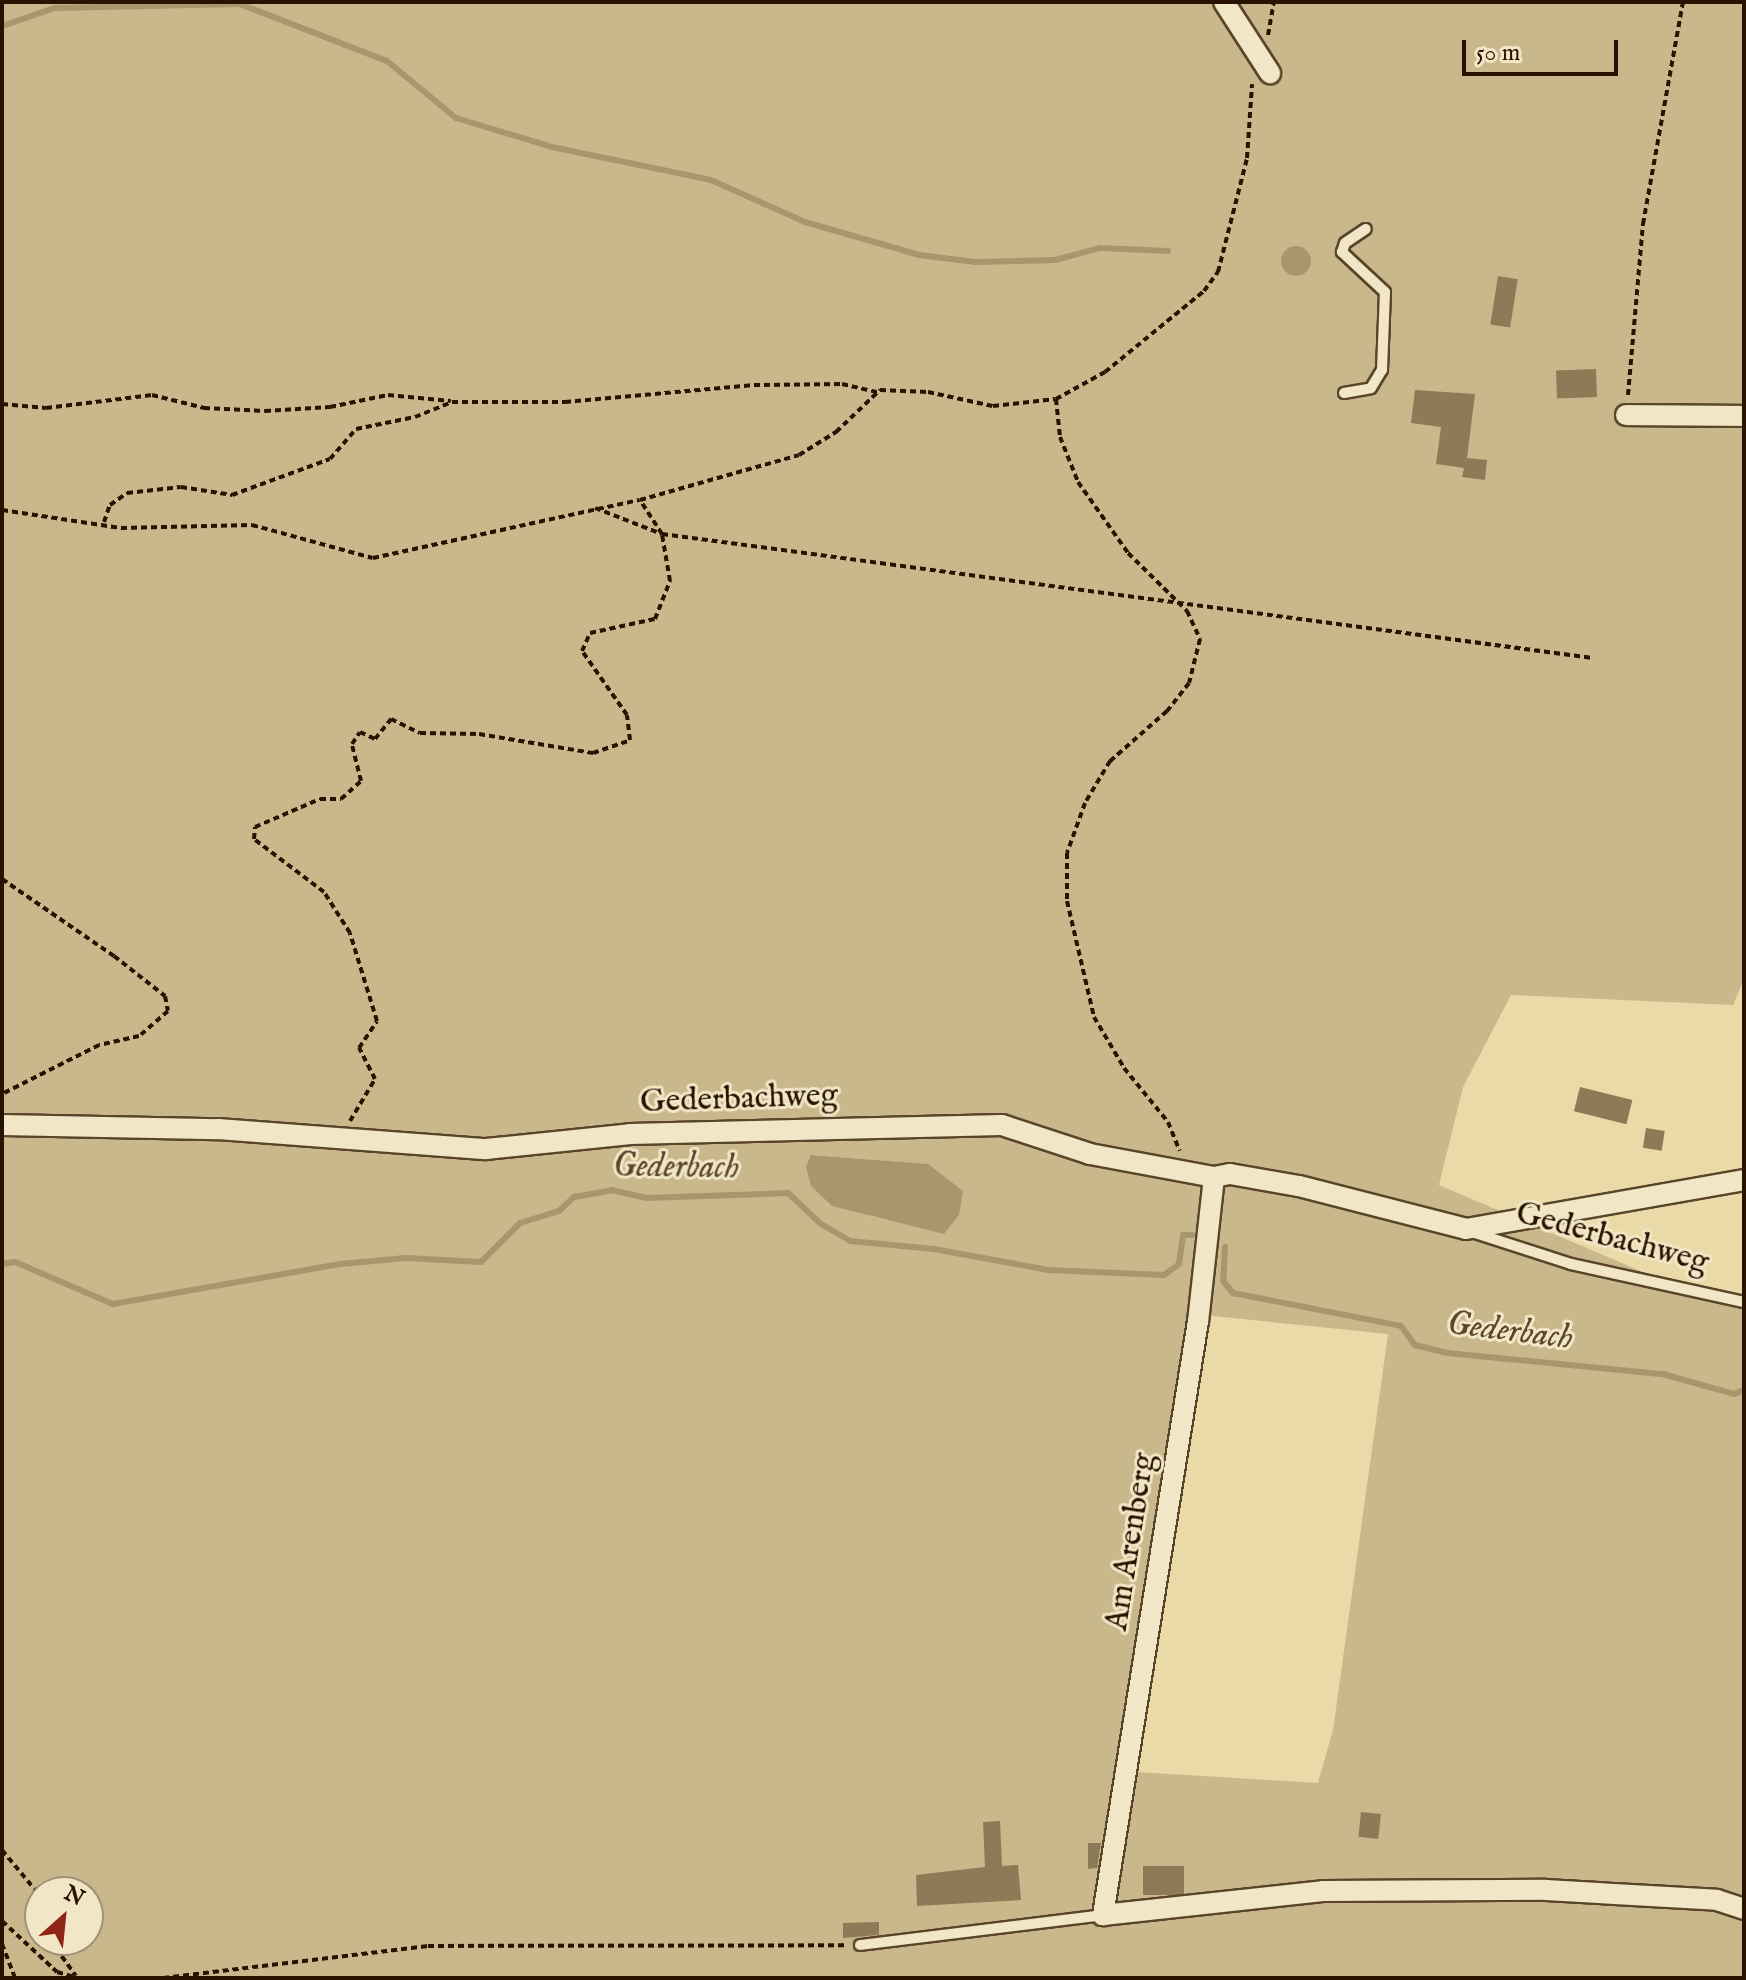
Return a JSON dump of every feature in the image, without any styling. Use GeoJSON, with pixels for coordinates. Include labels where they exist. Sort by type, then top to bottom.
{"type":"FeatureCollection","features":[{"type":"Feature","properties":{"kind":"street"},"geometry":{"type":"LineString","coordinates":[[1224,2],[1264,66]]}},
{"type":"Feature","properties":{"kind":"street"},"geometry":{"type":"LineString","coordinates":[[1626,415],[1744,416]]}},
{"type":"Feature","properties":{"kind":"street","name":"Gederbachweg"},"geometry":{"type":"LineString","coordinates":[[2,1125],[218,1129],[486,1149],[630,1134],[1002,1125],[1090,1154],[1214,1177],[1230,1174],[1299,1186],[1466,1229],[1744,1180]]}},
{"type":"Feature","properties":{"kind":"street","name":"Am Arenberg"},"geometry":{"type":"LineString","coordinates":[[1103,1915],[1198,1321],[1214,1177]]}},
{"type":"Feature","properties":{"kind":"street"},"geometry":{"type":"LineString","coordinates":[[1103,1915],[1323,1891],[1546,1890],[1717,1900],[1744,1909]]}},
{"type":"Feature","properties":{"kind":"lane"},"geometry":{"type":"LineString","coordinates":[[1344,393],[1371,388],[1382,370],[1385,292],[1342,252],[1345,243],[1366,229]]}},
{"type":"Feature","properties":{"kind":"lane","name":"Gederbachweg"},"geometry":{"type":"LineString","coordinates":[[1466,1229],[1571,1264],[1744,1302]]}},
{"type":"Feature","properties":{"kind":"lane"},"geometry":{"type":"LineString","coordinates":[[860,1945],[1103,1915]]}},
{"type":"Feature","properties":{"kind":"path"},"geometry":{"type":"LineString","coordinates":[[1626,415],[1643,224],[1683,2]]}},
{"type":"Feature","properties":{"kind":"path"},"geometry":{"type":"LineString","coordinates":[[2,510],[104,522],[121,528],[252,525],[373,558],[592,507],[640,500],[799,455],[836,432],[877,392],[893,387],[993,406],[1056,399],[1105,372],[1204,291],[1218,272],[1247,158],[1264,66]]}},
{"type":"Feature","properties":{"kind":"path"},"geometry":{"type":"LineString","coordinates":[[2,404],[46,408],[152,395],[204,408],[265,411],[330,407],[388,395],[452,402],[565,402],[754,385],[842,384],[877,392]]}},
{"type":"Feature","properties":{"kind":"path"},"geometry":{"type":"LineString","coordinates":[[1056,399],[1060,437],[1078,482],[1128,553],[1178,601],[1200,639],[1189,683],[1167,711],[1110,761],[1085,803],[1067,853],[1067,901],[1094,1017],[1124,1068],[1168,1122],[1189,1173]]}},
{"type":"Feature","properties":{"kind":"path"},"geometry":{"type":"LineString","coordinates":[[104,522],[110,505],[127,493],[181,487],[232,495],[330,459],[356,429],[415,417],[452,402]]}},
{"type":"Feature","properties":{"kind":"path"},"geometry":{"type":"LineString","coordinates":[[343,1139],[358,1101],[375,1079],[359,1048],[377,1021],[350,933],[324,892],[254,839],[255,827],[320,799],[341,799],[361,781],[352,744],[360,732],[375,739],[391,719],[420,733],[479,734],[593,753],[630,740],[627,715],[582,651],[590,633],[655,619],[670,581],[662,534],[640,500]]}},
{"type":"Feature","properties":{"kind":"path"},"geometry":{"type":"LineString","coordinates":[[592,507],[662,534],[1593,658]]}},
{"type":"Feature","properties":{"kind":"path"},"geometry":{"type":"LineString","coordinates":[[2,879],[114,956],[165,996],[168,1011],[139,1036],[99,1045],[2,1094]]}},
{"type":"Feature","properties":{"kind":"path"},"geometry":{"type":"LineString","coordinates":[[2,1850],[24,1877]]}},
{"type":"Feature","properties":{"kind":"path"},"geometry":{"type":"LineString","coordinates":[[2,1921],[57,1972],[78,1978]]}},
{"type":"Feature","properties":{"kind":"path"},"geometry":{"type":"LineString","coordinates":[[2,1944],[15,1978]]}},
{"type":"Feature","properties":{"kind":"path"},"geometry":{"type":"LineString","coordinates":[[163,1978],[428,1946],[860,1945]]}},
{"type":"Feature","properties":{"kind":"path"},"geometry":{"type":"LineString","coordinates":[[58,1956],[78,1978]]}},
{"type":"Feature","properties":{"kind":"shaded area"},"geometry":{"type":"Polygon","coordinates":[[[2,2],[1744,2],[1744,979],[1733,1005],[1511,995],[1463,1087],[1439,1185],[1678,1287],[1744,1297],[1744,1978],[2,1978],[2,2]],[[811,1155],[870,1216],[944,1233],[899,1162],[811,1155]],[[1193,1314],[1121,1771],[1318,1783],[1333,1730],[1388,1334],[1193,1314]]]}},
{"type":"Feature","properties":{"kind":"shaded area"},"geometry":{"type":"Polygon","coordinates":[[[1296,246],[1302,247],[1310,255],[1310,267],[1302,275],[1296,276],[1290,275],[1282,267],[1281,261],[1282,255],[1290,247],[1296,246]]]}},
{"type":"Feature","properties":{"kind":"shaded area"},"geometry":{"type":"Polygon","coordinates":[[[811,1155],[928,1164],[963,1191],[959,1215],[944,1234],[832,1206],[811,1186],[806,1167],[811,1155]]]}},
{"type":"Feature","properties":{"kind":"building"},"geometry":{"type":"Polygon","coordinates":[[[1498,276],[1518,279],[1510,328],[1490,324],[1498,276]]]}},
{"type":"Feature","properties":{"kind":"building"},"geometry":{"type":"Polygon","coordinates":[[[1596,369],[1597,397],[1557,398],[1556,370],[1596,369]]]}},
{"type":"Feature","properties":{"kind":"building"},"geometry":{"type":"Polygon","coordinates":[[[1415,390],[1475,394],[1467,458],[1487,460],[1485,480],[1462,477],[1464,468],[1436,464],[1441,427],[1411,423],[1415,390]]]}},
{"type":"Feature","properties":{"kind":"building"},"geometry":{"type":"Polygon","coordinates":[[[1580,1087],[1632,1100],[1626,1124],[1574,1111],[1580,1087]]]}},
{"type":"Feature","properties":{"kind":"building"},"geometry":{"type":"Polygon","coordinates":[[[1646,1128],[1665,1131],[1662,1151],[1643,1148],[1646,1128]]]}},
{"type":"Feature","properties":{"kind":"building"},"geometry":{"type":"Polygon","coordinates":[[[1361,1812],[1381,1814],[1378,1839],[1358,1837],[1361,1812]]]}},
{"type":"Feature","properties":{"kind":"building"},"geometry":{"type":"Polygon","coordinates":[[[1000,1821],[1002,1866],[1018,1865],[1021,1900],[917,1906],[916,1875],[985,1867],[983,1822],[1000,1821]]]}},
{"type":"Feature","properties":{"kind":"building"},"geometry":{"type":"Polygon","coordinates":[[[1088,1843],[1101,1843],[1097,1868],[1088,1869],[1088,1843]]]}},
{"type":"Feature","properties":{"kind":"building"},"geometry":{"type":"Polygon","coordinates":[[[1143,1866],[1184,1866],[1184,1895],[1143,1895],[1143,1866]]]}},
{"type":"Feature","properties":{"kind":"building"},"geometry":{"type":"Polygon","coordinates":[[[879,1922],[879,1935],[843,1938],[843,1923],[879,1922]]]}},
{"type":"Feature","properties":{"kind":"waterway"},"geometry":{"type":"LineString","coordinates":[[2,26],[55,8],[240,4],[387,61],[456,118],[552,147],[711,180],[805,222],[919,255],[976,262],[1055,260],[1100,248],[1168,251]]}},
{"type":"Feature","properties":{"kind":"waterway","name":"Gederbach"},"geometry":{"type":"LineString","coordinates":[[2,1264],[15,1262],[113,1304],[341,1264],[406,1258],[481,1262],[520,1223],[559,1211],[574,1197],[612,1190],[646,1198],[788,1193],[821,1224],[850,1241],[934,1249],[1048,1270],[1164,1275],[1179,1264],[1183,1235],[1192,1235]]}},
{"type":"Feature","properties":{"kind":"waterway","name":"Gederbach"},"geometry":{"type":"LineString","coordinates":[[1225,1247],[1223,1281],[1233,1293],[1401,1326],[1415,1345],[1447,1353],[1663,1374],[1734,1394],[1744,1390]]}}]}
